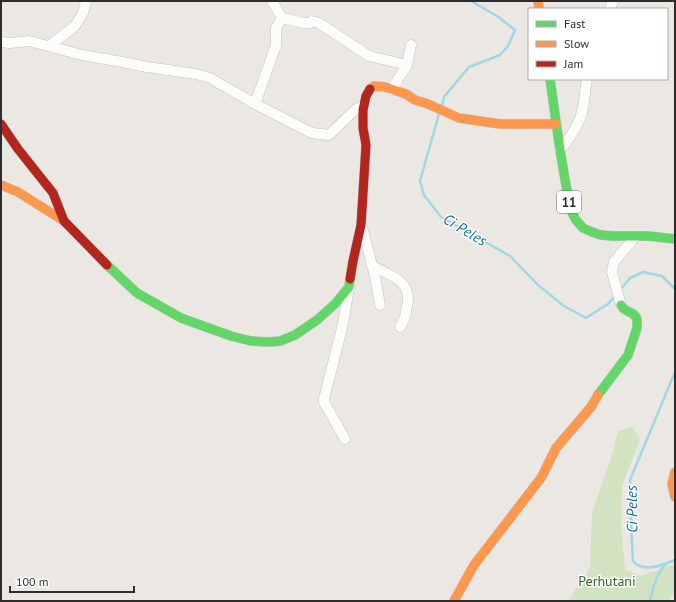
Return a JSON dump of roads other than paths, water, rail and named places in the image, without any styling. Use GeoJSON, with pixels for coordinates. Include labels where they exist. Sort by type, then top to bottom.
{"type":"FeatureCollection","features":[{"type":"Feature","properties":{"kind":"main road","name":"11"},"geometry":{"type":"LineString","coordinates":[[550,80],[570,209],[578,223],[599,235],[609,237],[659,237],[675,239]]}},
{"type":"Feature","properties":{"kind":"main road"},"geometry":{"type":"LineString","coordinates":[[1,185],[18,192],[64,221],[137,293],[181,318],[251,341],[280,341],[295,335],[317,320],[335,304],[350,287],[353,261],[361,225],[366,145],[363,128],[363,106],[370,89],[374,86],[380,86],[406,94],[415,100],[444,110],[459,118],[500,124],[556,119]]}},
{"type":"Feature","properties":{"kind":"main road"},"geometry":{"type":"LineString","coordinates":[[1,124],[18,149],[53,193],[64,221]]}},
{"type":"Feature","properties":{"kind":"main road"},"geometry":{"type":"LineString","coordinates":[[454,601],[474,565],[547,469],[556,448],[591,407],[598,394],[628,354],[637,328],[637,320],[633,314],[624,309],[621,305]]}},
{"type":"Feature","properties":{"kind":"main road"},"geometry":{"type":"LineString","coordinates":[[675,472],[671,484],[675,497]]}},
{"type":"Feature","properties":{"kind":"street"},"geometry":{"type":"LineString","coordinates":[[49,46],[75,26],[83,13],[86,1]]}},
{"type":"Feature","properties":{"kind":"street"},"geometry":{"type":"LineString","coordinates":[[272,1],[282,18],[304,23],[316,21],[368,56],[407,64]]}},
{"type":"Feature","properties":{"kind":"street"},"geometry":{"type":"LineString","coordinates":[[255,104],[276,44],[276,28],[282,18]]}},
{"type":"Feature","properties":{"kind":"street"},"geometry":{"type":"LineString","coordinates":[[1,42],[29,41],[82,55],[146,67],[196,74],[210,78],[255,104],[266,108],[312,133],[330,135],[356,109],[363,106]]}},
{"type":"Feature","properties":{"kind":"street"},"geometry":{"type":"LineString","coordinates":[[392,90],[407,64],[411,45]]}},
{"type":"Feature","properties":{"kind":"street"},"geometry":{"type":"LineString","coordinates":[[560,150],[571,136],[582,116],[587,80]]}},
{"type":"Feature","properties":{"kind":"street"},"geometry":{"type":"LineString","coordinates":[[556,119],[566,126],[571,136]]}},
{"type":"Feature","properties":{"kind":"street"},"geometry":{"type":"LineString","coordinates":[[361,225],[380,304]]}},
{"type":"Feature","properties":{"kind":"street"},"geometry":{"type":"LineString","coordinates":[[621,305],[612,272],[614,262],[635,237]]}},
{"type":"Feature","properties":{"kind":"street"},"geometry":{"type":"LineString","coordinates":[[372,266],[399,279],[405,286],[409,300],[405,319],[400,326]]}},
{"type":"Feature","properties":{"kind":"street"},"geometry":{"type":"LineString","coordinates":[[345,439],[324,402],[324,399],[344,324],[350,287]]}},
{"type":"Feature","properties":{"kind":"waterway","name":"Ci Peles"},"geometry":{"type":"LineString","coordinates":[[442,106],[444,97],[469,67],[500,55],[508,46],[515,30],[497,16],[471,1]]}},
{"type":"Feature","properties":{"kind":"waterway","name":"Ci Peles"},"geometry":{"type":"LineString","coordinates":[[439,114],[420,181],[424,195],[441,217],[510,256],[538,285],[564,306],[586,318],[608,304],[615,296]]}},
{"type":"Feature","properties":{"kind":"waterway","name":"Ci Peles"},"geometry":{"type":"LineString","coordinates":[[621,289],[630,278],[643,272],[662,276],[675,289]]}},
{"type":"Feature","properties":{"kind":"waterway","name":"Ci Peles"},"geometry":{"type":"LineString","coordinates":[[675,372],[630,480],[633,561],[642,567],[651,567],[675,560]]}},
{"type":"Feature","properties":{"kind":"waterway"},"geometry":{"type":"LineString","coordinates":[[650,601],[657,577],[665,565]]}},
{"type":"Feature","properties":{"kind":"park label","name":"Perhutani"},"geometry":{"type":"Point","coordinates":[607,581]}}]}
